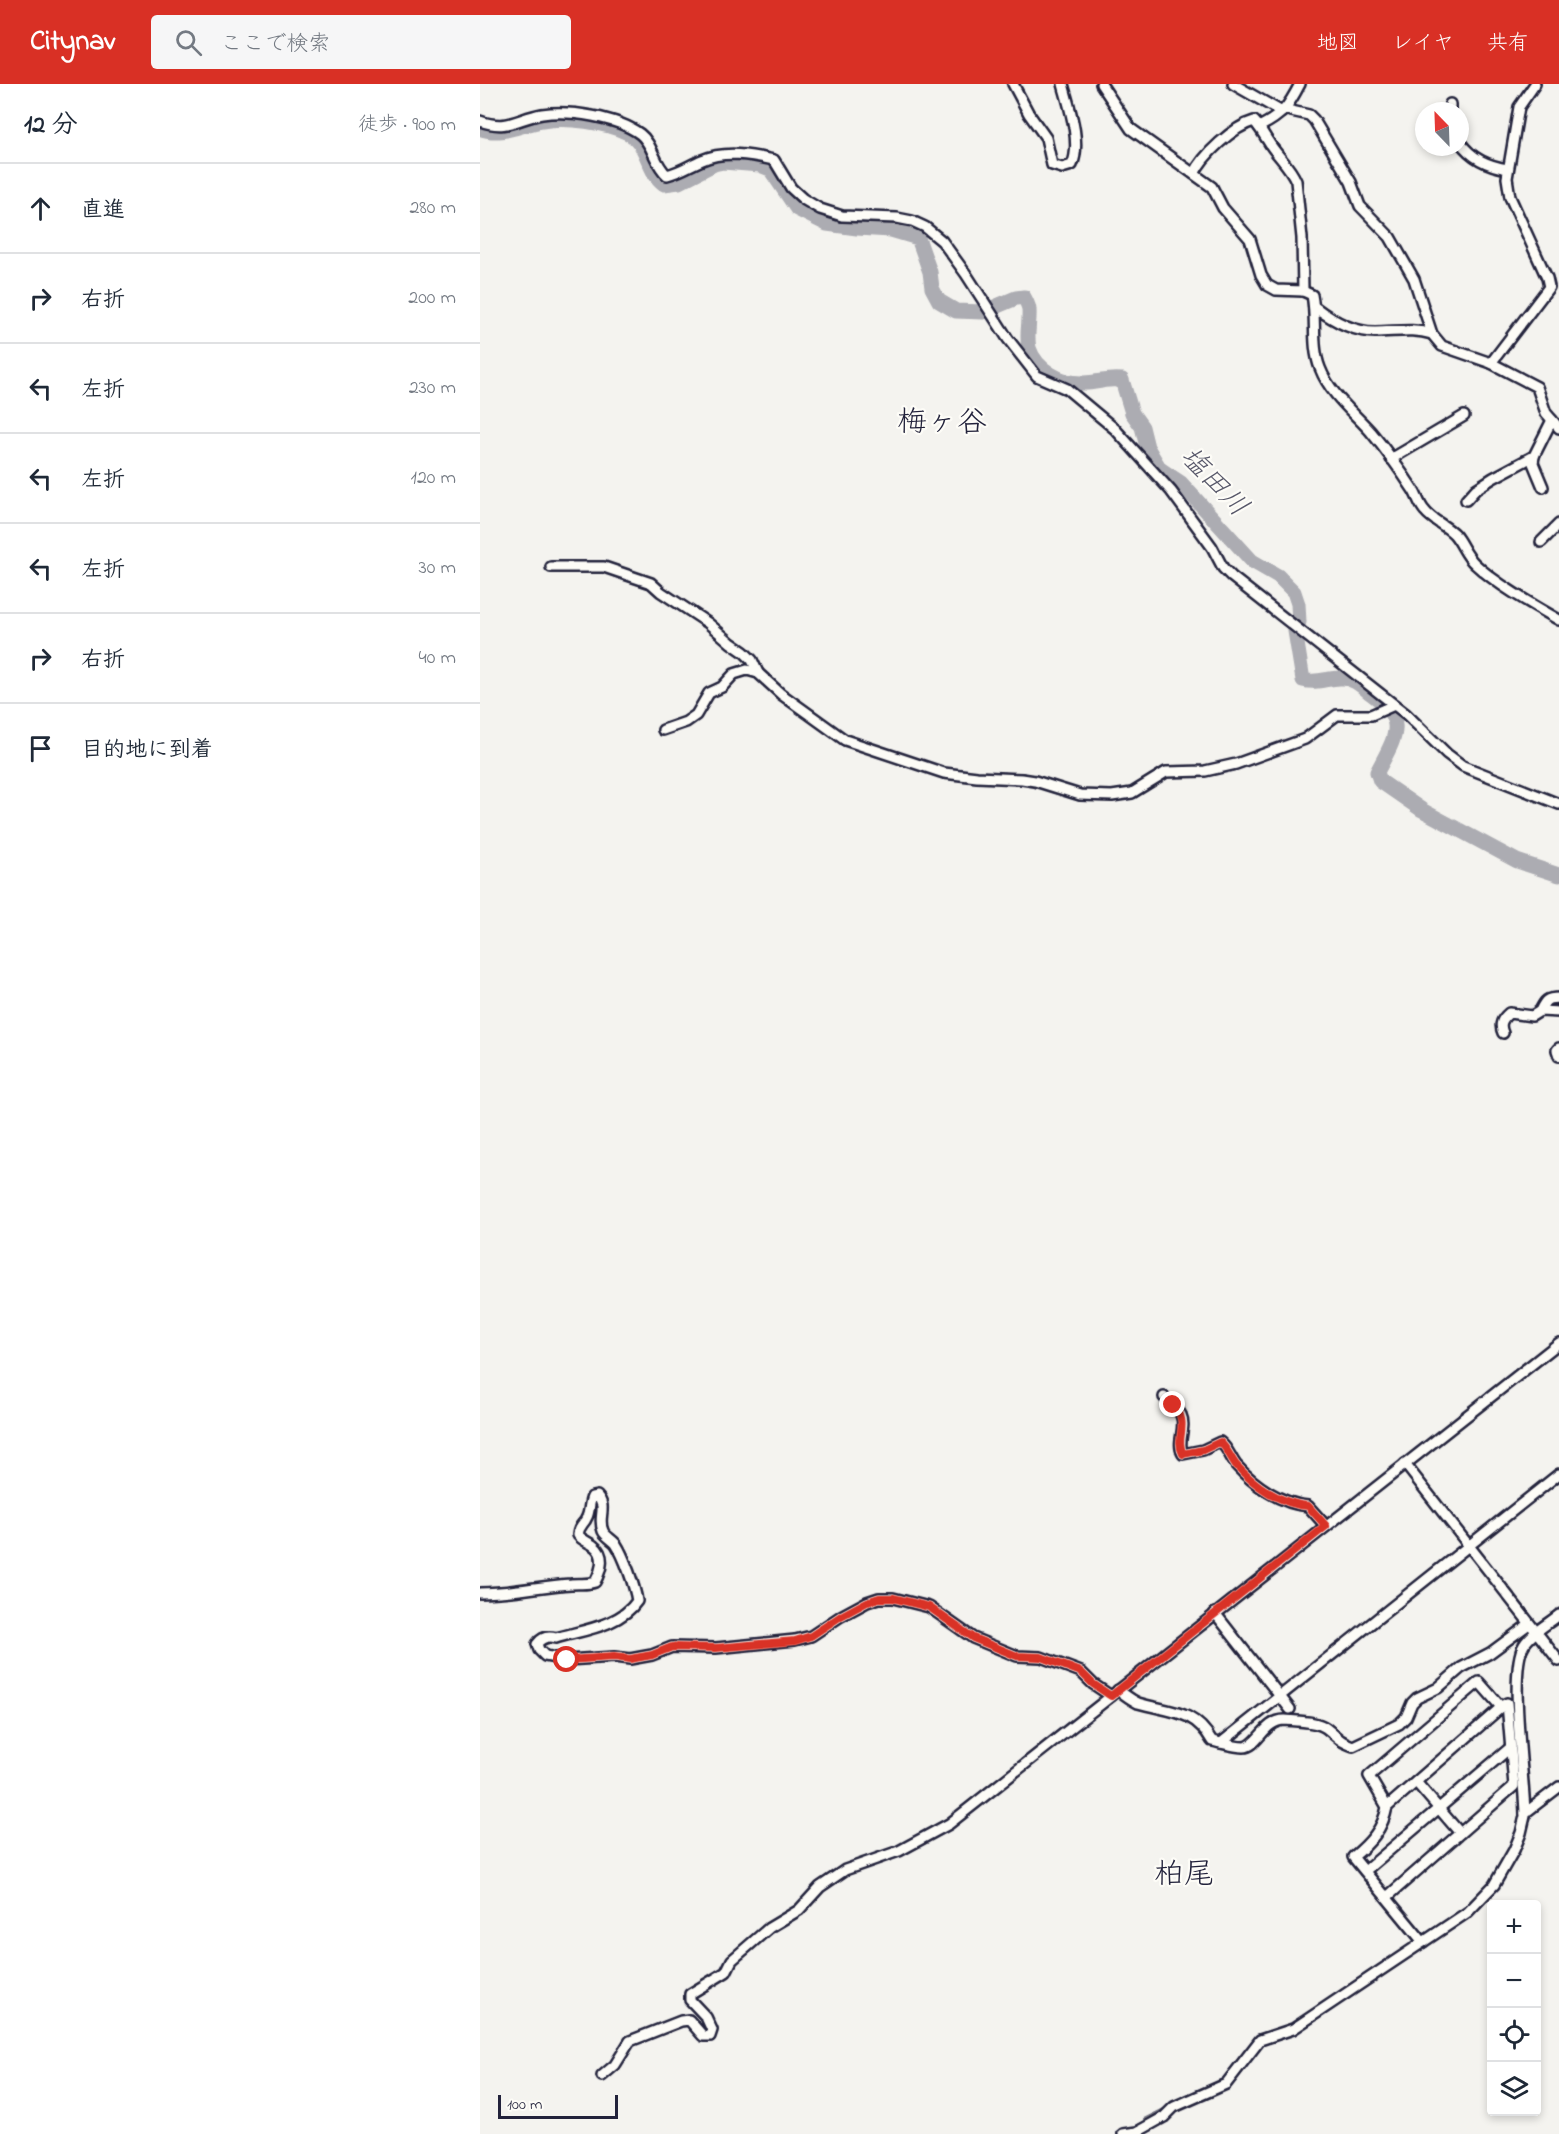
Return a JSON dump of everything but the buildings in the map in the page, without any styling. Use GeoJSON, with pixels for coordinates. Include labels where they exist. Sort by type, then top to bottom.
{"type":"FeatureCollection","features":[{"type":"Feature","properties":{"kind":"street"},"geometry":{"type":"LineString","coordinates":[[1013,84],[1029,114],[1046,138],[1052,165],[1062,168],[1072,165],[1075,157],[1072,118],[1063,84]]}},
{"type":"Feature","properties":{"kind":"street"},"geometry":{"type":"LineString","coordinates":[[1101,84],[1131,129],[1157,150],[1212,187],[1223,208],[1250,239],[1261,275],[1267,285],[1276,290],[1303,291],[1312,295],[1315,307],[1315,343],[1320,370],[1339,398],[1371,432],[1391,459],[1415,492],[1424,511],[1445,525],[1457,537],[1464,553],[1476,565],[1559,620]]}},
{"type":"Feature","properties":{"kind":"street"},"geometry":{"type":"LineString","coordinates":[[1233,84],[1285,111],[1309,115],[1314,120],[1351,183],[1360,206],[1390,237],[1414,279],[1432,334],[1442,346],[1491,363],[1537,387],[1546,413],[1556,424],[1534,456],[1533,463],[1543,487]]}},
{"type":"Feature","properties":{"kind":"street"},"geometry":{"type":"LineString","coordinates":[[1259,128],[1285,111],[1300,84]]}},
{"type":"Feature","properties":{"kind":"street"},"geometry":{"type":"LineString","coordinates":[[1491,363],[1549,287],[1507,187],[1508,169],[1520,107],[1535,84]]}},
{"type":"Feature","properties":{"kind":"street"},"geometry":{"type":"LineString","coordinates":[[480,121],[508,125],[541,114],[570,113],[595,116],[642,135],[652,150],[659,168],[667,175],[722,154],[755,156],[774,160],[791,188],[803,199],[820,209],[842,216],[897,218],[925,227],[942,241],[1008,339],[1037,376],[1067,389],[1115,429],[1171,491],[1212,547],[1223,568],[1407,714],[1447,754],[1463,766],[1559,804]]}},
{"type":"Feature","properties":{"kind":"street"},"geometry":{"type":"LineString","coordinates":[[1194,174],[1206,156],[1227,137],[1254,121],[1293,174],[1296,182],[1302,238],[1303,291]]}},
{"type":"Feature","properties":{"kind":"street"},"geometry":{"type":"LineString","coordinates":[[1469,154],[1485,164],[1508,169]]}},
{"type":"Feature","properties":{"kind":"street"},"geometry":{"type":"LineString","coordinates":[[1315,307],[1332,320],[1358,329],[1372,332],[1419,330],[1432,334]]}},
{"type":"Feature","properties":{"kind":"street"},"geometry":{"type":"LineString","coordinates":[[1391,459],[1464,416]]}},
{"type":"Feature","properties":{"kind":"street"},"geometry":{"type":"LineString","coordinates":[[1466,500],[1476,489],[1493,478],[1534,456]]}},
{"type":"Feature","properties":{"kind":"street"},"geometry":{"type":"LineString","coordinates":[[1541,542],[1559,524]]}},
{"type":"Feature","properties":{"kind":"street"},"geometry":{"type":"LineString","coordinates":[[551,567],[604,567],[651,583],[708,623],[744,652],[752,660],[758,673],[781,694],[845,740],[944,772],[1035,781],[1080,795],[1112,796],[1132,793],[1166,772],[1205,771],[1236,764],[1305,740],[1337,715],[1371,715],[1394,705]]}},
{"type":"Feature","properties":{"kind":"street"},"geometry":{"type":"LineString","coordinates":[[663,730],[686,722],[696,715],[708,693],[722,687],[734,674],[747,670],[758,673]]}},
{"type":"Feature","properties":{"kind":"street"},"geometry":{"type":"LineString","coordinates":[[1503,1033],[1501,1024],[1503,1018],[1509,1013],[1533,1016],[1540,1011],[1545,1000],[1559,998]]}},
{"type":"Feature","properties":{"kind":"street"},"geometry":{"type":"LineString","coordinates":[[1540,1011],[1559,1012]]}},
{"type":"Feature","properties":{"kind":"street"},"geometry":{"type":"LineString","coordinates":[[1559,1048],[1557,1050],[1559,1056]]}},
{"type":"Feature","properties":{"kind":"street"},"geometry":{"type":"LineString","coordinates":[[602,2076],[615,2065],[630,2041],[681,2021],[689,2020],[703,2036],[710,2036],[712,2030],[706,2017],[690,2000],[690,1994],[726,1972],[732,1960],[769,1928],[799,1910],[820,1887],[845,1870],[899,1851],[949,1824],[1559,1343]]}},
{"type":"Feature","properties":{"kind":"street"},"geometry":{"type":"LineString","coordinates":[[1164,1397],[1180,1413],[1183,1421],[1180,1448],[1183,1454],[1203,1450],[1220,1442],[1225,1446],[1234,1462],[1261,1487],[1291,1505],[1308,1506],[1326,1526]]}},
{"type":"Feature","properties":{"kind":"street"},"geometry":{"type":"LineString","coordinates":[[1405,1464],[1559,1661]]}},
{"type":"Feature","properties":{"kind":"street"},"geometry":{"type":"LineString","coordinates":[[1221,1743],[1559,1474]]}},
{"type":"Feature","properties":{"kind":"street"},"geometry":{"type":"LineString","coordinates":[[480,1593],[505,1593],[573,1584],[587,1585],[595,1582],[601,1568],[601,1554],[596,1547],[578,1535],[579,1526],[587,1518],[592,1497],[597,1496],[602,1501],[600,1521],[603,1532],[616,1544],[636,1590],[637,1601],[615,1620],[556,1638],[546,1637],[540,1640],[537,1644],[545,1656],[567,1660],[614,1657],[630,1659],[652,1655],[672,1647],[716,1648],[795,1641],[811,1636],[867,1602],[879,1598],[893,1598],[929,1607],[973,1638],[1017,1656],[1041,1657],[1081,1672],[1093,1684],[1136,1702],[1161,1707],[1189,1717],[1204,1727],[1212,1741],[1245,1748],[1252,1745],[1262,1732],[1282,1720],[1319,1724],[1338,1741],[1353,1746],[1358,1745],[1399,1724],[1417,1698],[1438,1688],[1461,1668],[1490,1653],[1530,1624]]}},
{"type":"Feature","properties":{"kind":"street"},"geometry":{"type":"LineString","coordinates":[[1215,1613],[1290,1709]]}},
{"type":"Feature","properties":{"kind":"street"},"geometry":{"type":"LineString","coordinates":[[1123,2134],[1137,2132],[1164,2117],[1174,2107],[1226,2084],[1260,2040],[1293,2029],[1468,1912],[1494,1885],[1514,1850],[1521,1833],[1525,1813],[1518,1694],[1520,1654],[1527,1640],[1559,1615]]}},
{"type":"Feature","properties":{"kind":"street"},"geometry":{"type":"LineString","coordinates":[[1387,1897],[1514,1786],[1511,1747],[1504,1705],[1479,1682],[1369,1776],[1388,1807]]}},
{"type":"Feature","properties":{"kind":"street"},"geometry":{"type":"LineString","coordinates":[[1423,1942],[1353,1857],[1378,1833],[1386,1818],[1388,1807],[1518,1694]]}},
{"type":"Feature","properties":{"kind":"street"},"geometry":{"type":"LineString","coordinates":[[1365,1871],[1511,1747]]}},
{"type":"Feature","properties":{"kind":"street"},"geometry":{"type":"LineString","coordinates":[[1416,1782],[1460,1833]]}},
{"type":"Feature","properties":{"kind":"street"},"geometry":{"type":"LineString","coordinates":[[1525,1813],[1559,1787]]}},
{"type":"Feature","properties":{"kind":"waterway","name":"塩田川"},"geometry":{"type":"LineString","coordinates":[[480,128],[504,131],[542,121],[563,120],[586,121],[619,129],[628,133],[640,144],[658,179],[664,184],[679,182],[714,164],[723,162],[760,165],[770,169],[797,209],[827,224],[891,230],[918,238],[930,272],[932,288],[939,301],[956,311],[983,312],[1016,298],[1024,297],[1029,308],[1029,348],[1037,363],[1051,374],[1076,383],[1122,380],[1132,413],[1142,427],[1147,447],[1160,469],[1181,483],[1252,561],[1278,576],[1294,592],[1298,604],[1299,622],[1295,631],[1303,680],[1340,678],[1352,680],[1382,702],[1390,711],[1395,729],[1389,748],[1377,772],[1380,781],[1422,810],[1517,861],[1559,875]]}},
{"type":"Feature","properties":{"kind":"waterway"},"geometry":{"type":"LineString","coordinates":[[1534,1627],[1559,1608]]}},
{"type":"Feature","properties":{"kind":"waterway"},"geometry":{"type":"LineString","coordinates":[[1513,1677],[1516,1652],[1530,1630]]}},
{"type":"Feature","properties":{"kind":"waterway"},"geometry":{"type":"LineString","coordinates":[[1314,2010],[1334,1996]]}},
{"type":"Feature","properties":{"kind":"waterway"},"geometry":{"type":"LineString","coordinates":[[1217,2083],[1223,2080],[1245,2052]]}},
{"type":"Feature","properties":{"kind":"waterway"},"geometry":{"type":"LineString","coordinates":[[1144,2119],[1168,2107]]}},
{"type":"Feature","properties":{"kind":"district","name":"梅ヶ谷"},"geometry":{"type":"Point","coordinates":[942,424]}},
{"type":"Feature","properties":{"kind":"district","name":"柏尾"},"geometry":{"type":"Point","coordinates":[1184,1876]}},
{"type":"Feature","properties":{"kind":"route"},"geometry":{"type":"LineString","coordinates":[[567,1660],[614,1657],[630,1659],[681,1646],[716,1648],[795,1641],[811,1636],[867,1602],[879,1598],[893,1598],[907,1600],[936,1610],[973,1638],[1017,1656],[1041,1657],[1081,1672],[1093,1684],[1111,1696],[1326,1526],[1308,1506],[1291,1505],[1261,1487],[1234,1462],[1225,1446],[1220,1442],[1203,1450],[1183,1454],[1180,1448],[1183,1421],[1173,1405]]}}]}
